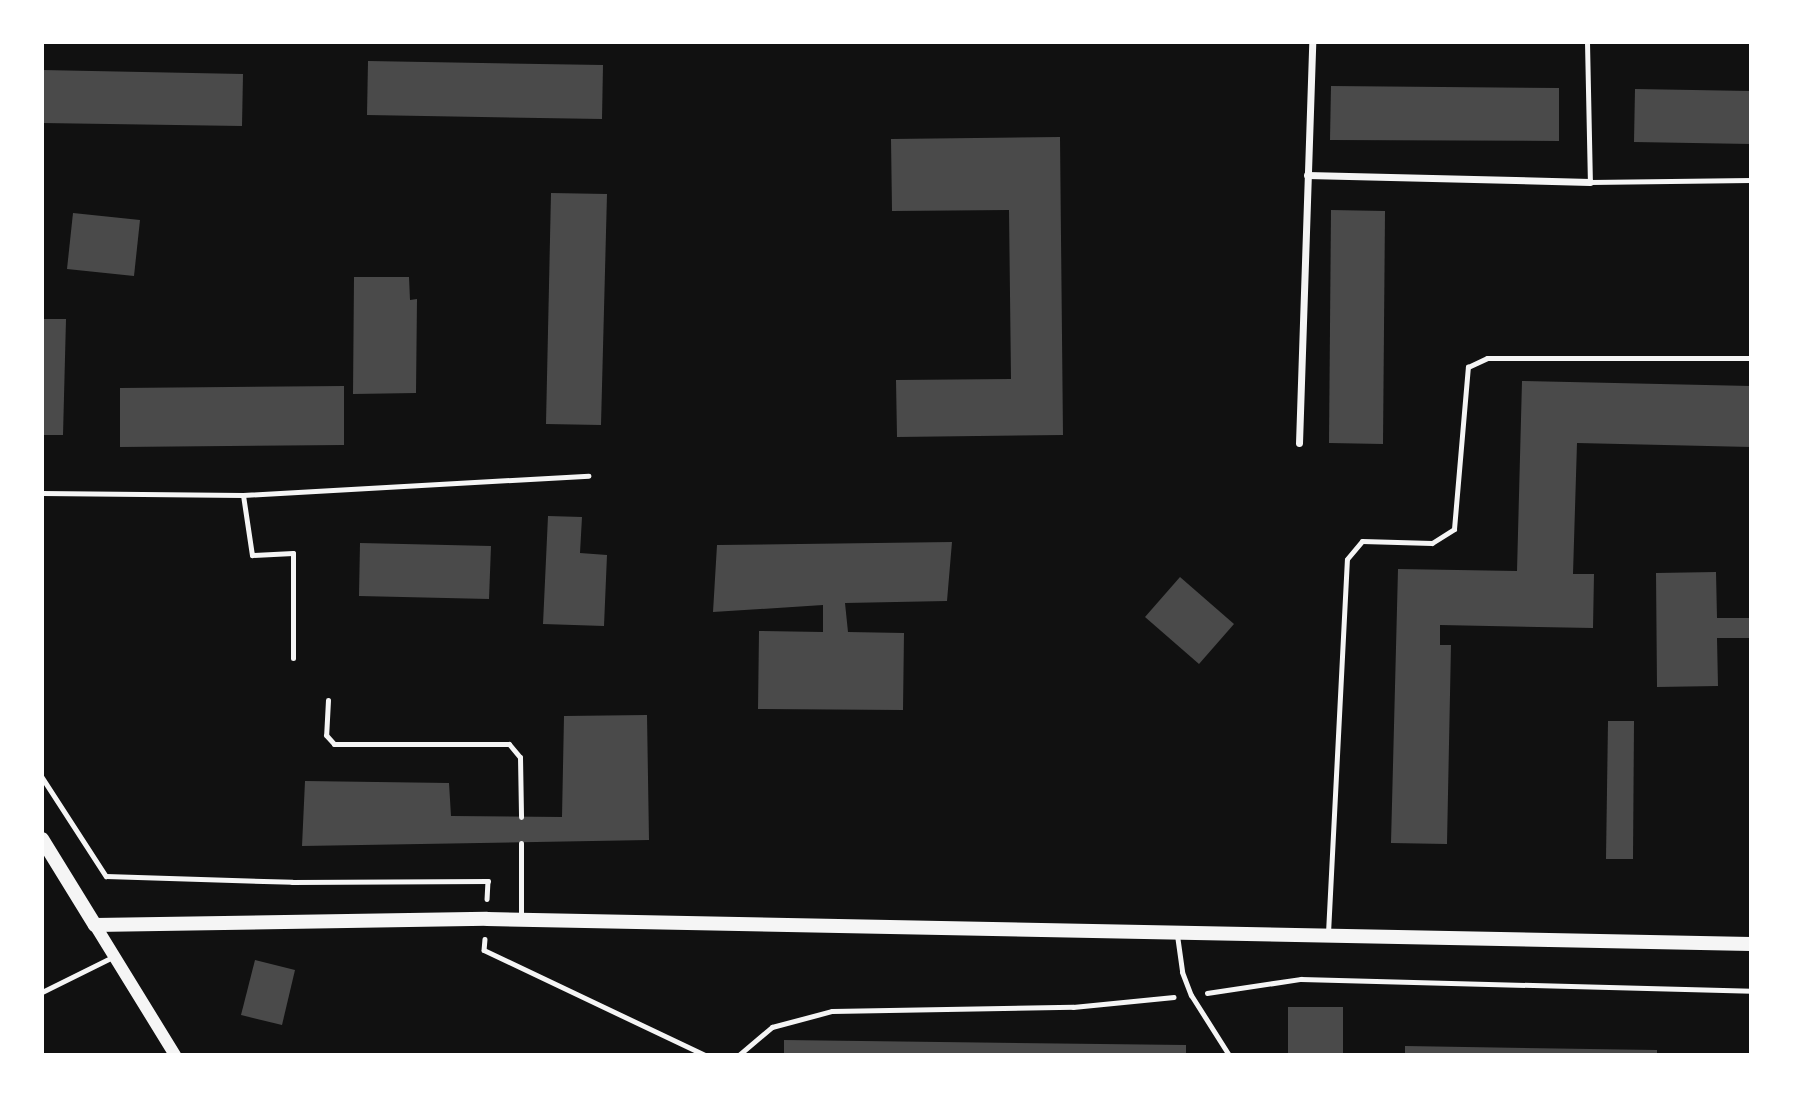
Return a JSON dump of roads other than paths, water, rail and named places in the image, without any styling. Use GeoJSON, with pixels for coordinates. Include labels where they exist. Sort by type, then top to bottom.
{"type":"FeatureCollection","features":[{"type":"Feature","properties":{"kind":"main road"},"geometry":{"type":"LineString","coordinates":[[42,839],[95,925],[521,920],[1751,944]]}},
{"type":"Feature","properties":{"kind":"street"},"geometry":{"type":"LineString","coordinates":[[1299,443],[1312,42]]}},
{"type":"Feature","properties":{"kind":"street"},"geometry":{"type":"LineString","coordinates":[[1307,175],[1590,182]]}},
{"type":"Feature","properties":{"kind":"street"},"geometry":{"type":"LineString","coordinates":[[95,925],[175,1055]]}},
{"type":"Feature","properties":{"kind":"lane"},"geometry":{"type":"LineString","coordinates":[[1587,42],[1590,182],[1751,180]]}},
{"type":"Feature","properties":{"kind":"lane"},"geometry":{"type":"LineString","coordinates":[[1328,936],[1347,559],[1362,541],[1432,543],[1454,529],[1468,367],[1487,358],[1751,358]]}},
{"type":"Feature","properties":{"kind":"lane"},"geometry":{"type":"LineString","coordinates":[[42,493],[243,495],[588,476]]}},
{"type":"Feature","properties":{"kind":"lane"},"geometry":{"type":"LineString","coordinates":[[243,495],[252,555],[293,553],[293,658]]}},
{"type":"Feature","properties":{"kind":"lane"},"geometry":{"type":"LineString","coordinates":[[328,700],[326,734],[334,744],[509,744],[520,757],[521,817]]}},
{"type":"Feature","properties":{"kind":"lane"},"geometry":{"type":"LineString","coordinates":[[521,843],[521,920]]}},
{"type":"Feature","properties":{"kind":"lane"},"geometry":{"type":"LineString","coordinates":[[1177,933],[1182,972],[1191,995],[1229,1055]]}},
{"type":"Feature","properties":{"kind":"lane"},"geometry":{"type":"LineString","coordinates":[[42,992],[114,956]]}}]}
